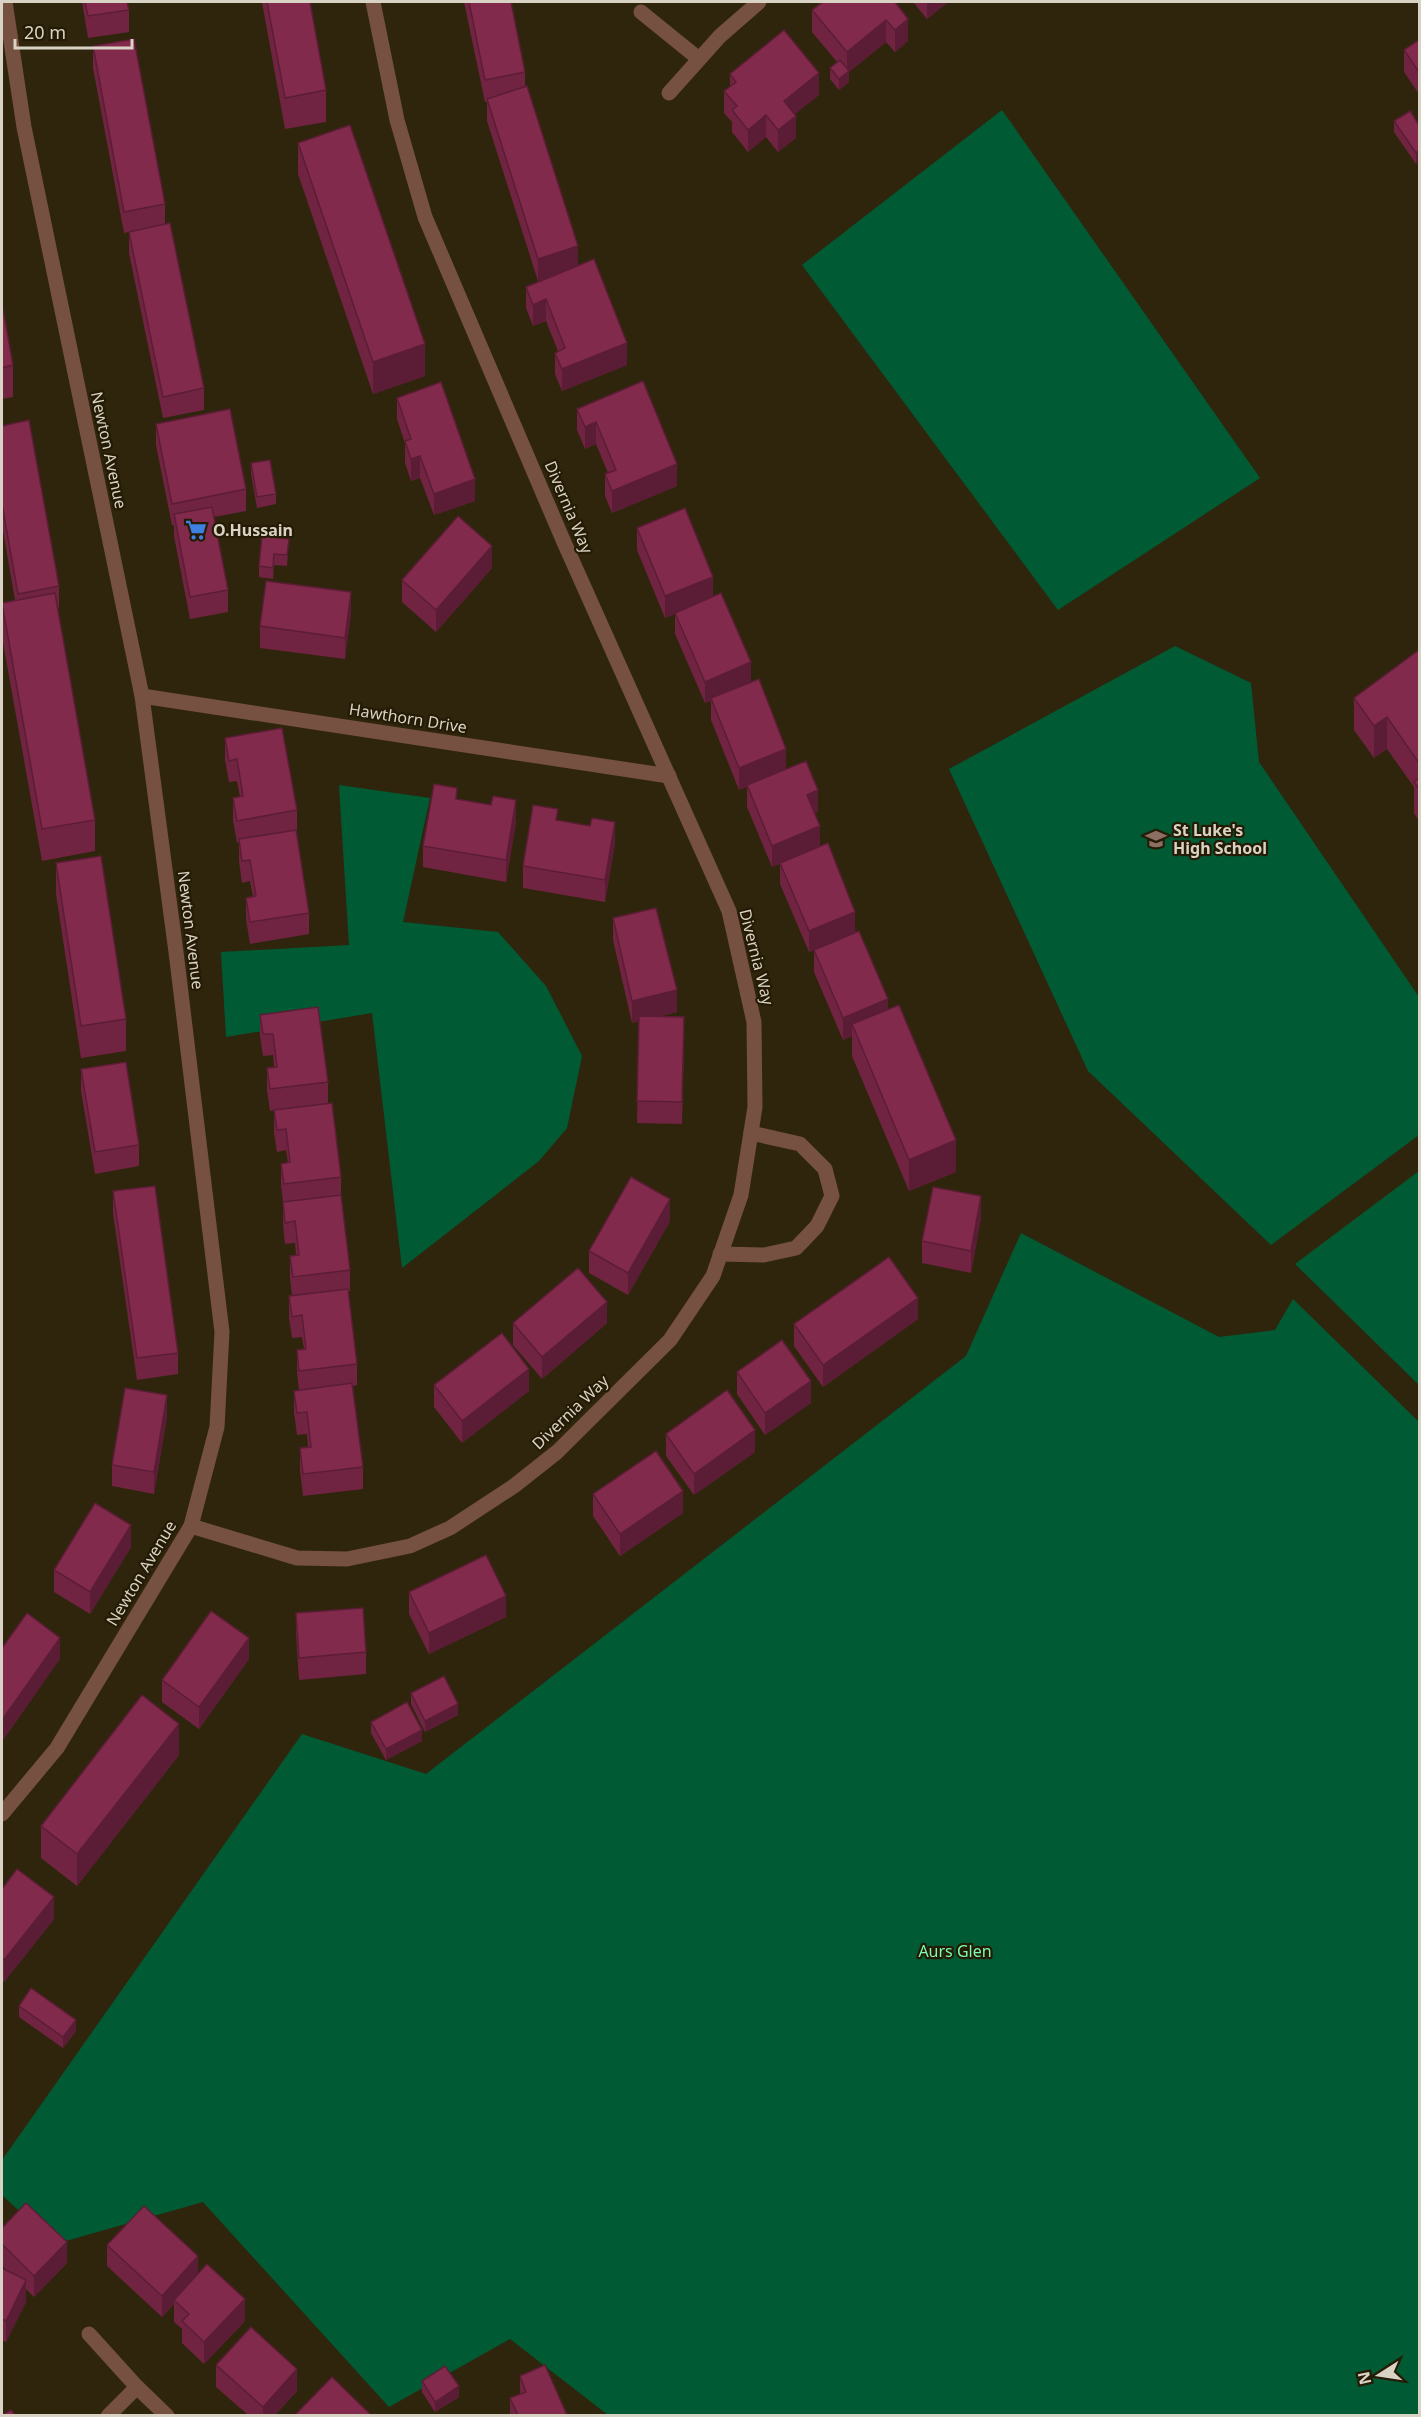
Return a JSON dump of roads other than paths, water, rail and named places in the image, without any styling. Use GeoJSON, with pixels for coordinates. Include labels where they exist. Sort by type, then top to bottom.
{"type":"FeatureCollection","features":[{"type":"Feature","properties":{"kind":"street","name":"Newton Avenue"},"geometry":{"type":"LineString","coordinates":[[2,1814],[57,1748],[191,1526],[217,1427],[222,1332],[142,696],[24,127],[5,2]]}},
{"type":"Feature","properties":{"kind":"street","name":"Divernia Way"},"geometry":{"type":"LineString","coordinates":[[191,1526],[297,1558],[347,1559],[410,1546],[450,1528],[514,1486],[557,1452],[670,1340],[713,1276],[741,1195],[755,1107],[754,1022],[729,912],[563,540],[425,217],[398,120],[373,2]]}},
{"type":"Feature","properties":{"kind":"street"},"geometry":{"type":"LineString","coordinates":[[669,93],[720,36],[759,2]]}},
{"type":"Feature","properties":{"kind":"street"},"geometry":{"type":"LineString","coordinates":[[641,12],[699,59]]}},
{"type":"Feature","properties":{"kind":"street","name":"Hawthorn Drive"},"geometry":{"type":"LineString","coordinates":[[142,696],[669,776]]}},
{"type":"Feature","properties":{"kind":"street"},"geometry":{"type":"LineString","coordinates":[[720,1254],[764,1255],[796,1248],[817,1226],[832,1196],[825,1168],[800,1144],[751,1133]]}},
{"type":"Feature","properties":{"kind":"street"},"geometry":{"type":"LineString","coordinates":[[89,2334],[137,2387],[167,2415]]}},
{"type":"Feature","properties":{"kind":"street"},"geometry":{"type":"LineString","coordinates":[[108,2415],[137,2387]]}},
{"type":"Feature","properties":{"kind":"place","name":"O.Hussain"},"geometry":{"type":"Point","coordinates":[196,530]}},
{"type":"Feature","properties":{"kind":"place","name":"St Luke's High School"},"geometry":{"type":"Point","coordinates":[1156,839]}},
{"type":"Feature","properties":{"kind":"park label","name":"Aurs Glen"},"geometry":{"type":"Point","coordinates":[955,1951]}}]}
